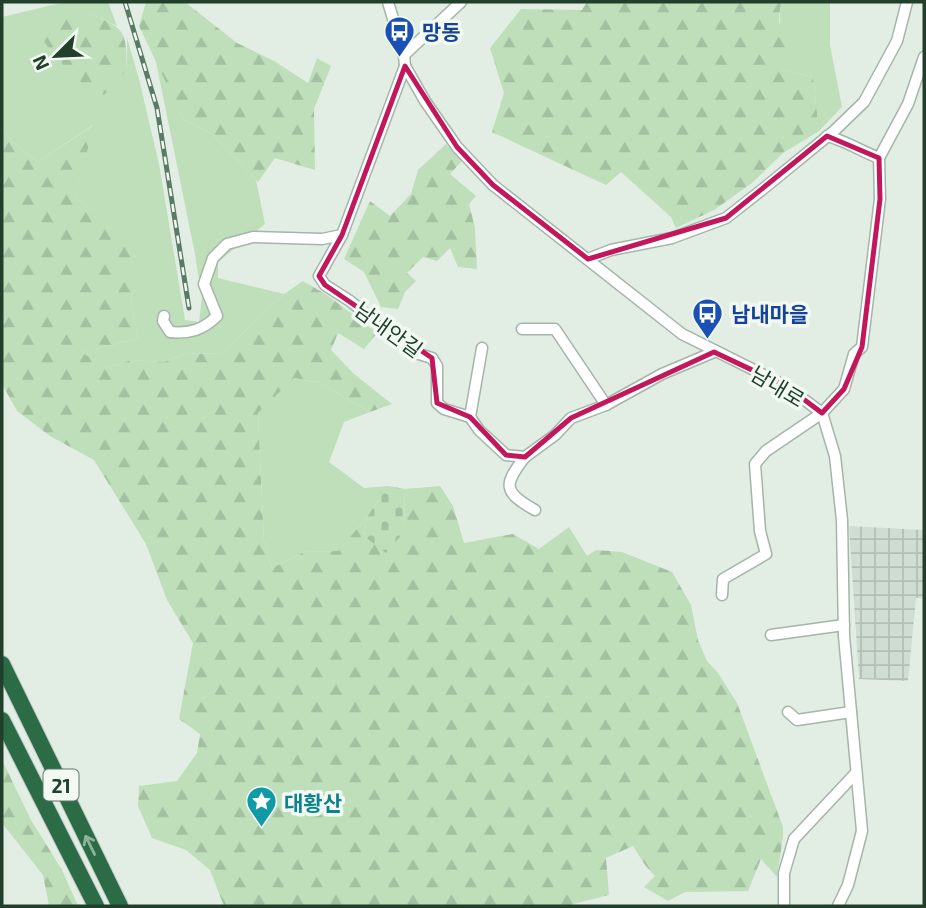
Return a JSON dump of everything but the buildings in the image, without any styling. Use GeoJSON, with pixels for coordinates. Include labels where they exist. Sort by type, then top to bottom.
{"type":"FeatureCollection","features":[{"type":"Feature","properties":{"kind":"highway","name":"21"},"geometry":{"type":"LineString","coordinates":[[2,664],[120,906]]}},
{"type":"Feature","properties":{"kind":"highway","name":"21"},"geometry":{"type":"LineString","coordinates":[[2,720],[96,906]]}},
{"type":"Feature","properties":{"kind":"street","name":"남내로"},"geometry":{"type":"LineString","coordinates":[[388,2],[405,60],[425,101],[457,147],[493,185],[682,334],[786,386],[822,413],[835,456],[844,547],[844,625],[862,831],[849,885],[838,906]]}},
{"type":"Feature","properties":{"kind":"street"},"geometry":{"type":"LineString","coordinates":[[405,60],[461,2]]}},
{"type":"Feature","properties":{"kind":"street"},"geometry":{"type":"LineString","coordinates":[[588,259],[611,250],[672,238],[726,218],[827,136],[864,102],[897,41],[907,2]]}},
{"type":"Feature","properties":{"kind":"street"},"geometry":{"type":"LineString","coordinates":[[722,595],[723,579],[766,554],[760,531],[755,464],[766,451],[822,413],[844,389],[854,354],[862,347],[879,207],[879,158],[908,104],[924,57]]}},
{"type":"Feature","properties":{"kind":"street","name":"남내안길"},"geometry":{"type":"LineString","coordinates":[[405,60],[342,235],[318,276],[325,285],[350,301],[384,329],[419,354],[432,358],[437,366],[437,403],[444,409],[470,417],[479,430],[506,455],[525,457]]}},
{"type":"Feature","properties":{"kind":"street"},"geometry":{"type":"LineString","coordinates":[[827,136],[848,142],[864,153],[879,158]]}},
{"type":"Feature","properties":{"kind":"street"},"geometry":{"type":"LineString","coordinates":[[164,316],[163,321],[170,332],[185,334],[207,326],[217,316],[204,284],[213,258],[226,244],[253,237],[322,239],[342,235]]}},
{"type":"Feature","properties":{"kind":"street"},"geometry":{"type":"LineString","coordinates":[[522,328],[555,329],[606,405]]}},
{"type":"Feature","properties":{"kind":"street"},"geometry":{"type":"LineString","coordinates":[[470,417],[482,348]]}},
{"type":"Feature","properties":{"kind":"street"},"geometry":{"type":"LineString","coordinates":[[535,510],[519,501],[512,494],[509,485],[510,476],[525,457],[555,435],[571,418],[606,405],[662,373],[714,352]]}},
{"type":"Feature","properties":{"kind":"street"},"geometry":{"type":"LineString","coordinates":[[771,635],[844,625]]}},
{"type":"Feature","properties":{"kind":"street"},"geometry":{"type":"LineString","coordinates":[[788,712],[797,720],[851,712]]}},
{"type":"Feature","properties":{"kind":"street"},"geometry":{"type":"LineString","coordinates":[[784,906],[784,873],[794,839],[855,774]]}},
{"type":"Feature","properties":{"kind":"highlighted area"},"geometry":{"type":"Polygon","coordinates":[[[405,66],[457,147],[493,185],[588,259],[726,218],[827,136],[879,158],[880,199],[862,347],[844,389],[822,413],[786,386],[714,352],[571,418],[525,457],[506,455],[470,417],[437,403],[432,358],[325,285],[319,276],[342,235],[405,66]]]}},
{"type":"Feature","properties":{"kind":"shaded area"},"geometry":{"type":"Polygon","coordinates":[[[849,526],[924,530],[924,598],[916,598],[908,681],[859,679],[849,526]]]}},
{"type":"Feature","properties":{"kind":"green space"},"geometry":{"type":"Polygon","coordinates":[[[65,2],[108,2],[117,26],[89,13],[127,70],[127,38],[159,164],[185,320],[199,322],[202,297],[155,57],[184,120],[211,133],[256,180],[265,224],[218,262],[218,278],[284,294],[222,353],[185,354],[164,362],[131,360],[107,368],[80,352],[138,339],[131,300],[143,249],[75,197],[93,125],[38,162],[17,146],[2,129],[2,17],[65,2]]]}},
{"type":"Feature","properties":{"kind":"green space"},"geometry":{"type":"Polygon","coordinates":[[[146,2],[185,2],[237,43],[274,61],[308,83],[317,58],[331,66],[314,109],[315,170],[275,158],[258,182],[211,133],[184,120],[139,26],[146,2]]]}},
{"type":"Feature","properties":{"kind":"green space"},"geometry":{"type":"Polygon","coordinates":[[[587,2],[787,2],[780,7],[779,22],[792,44],[781,70],[813,77],[819,131],[783,153],[752,183],[714,210],[676,228],[671,217],[621,172],[606,185],[492,132],[504,93],[490,48],[521,9],[582,10],[587,2]]]}},
{"type":"Feature","properties":{"kind":"green space"},"geometry":{"type":"Polygon","coordinates":[[[787,2],[830,2],[830,45],[842,107],[819,131],[813,77],[781,70],[780,7],[787,2]]]}},
{"type":"Feature","properties":{"kind":"green space"},"geometry":{"type":"Polygon","coordinates":[[[89,13],[122,32],[126,46],[127,70],[104,95],[74,76],[35,30],[38,20],[89,13]]]}},
{"type":"Feature","properties":{"kind":"green space"},"geometry":{"type":"Polygon","coordinates":[[[94,125],[75,197],[144,249],[131,300],[138,339],[81,352],[107,368],[131,360],[164,362],[185,354],[222,353],[284,294],[303,281],[327,295],[377,333],[364,349],[338,333],[331,350],[354,374],[392,404],[370,412],[320,383],[294,378],[258,413],[264,542],[272,568],[304,552],[338,551],[367,517],[364,536],[404,532],[405,489],[440,486],[453,506],[464,543],[513,534],[539,549],[569,527],[587,556],[596,550],[622,552],[672,572],[691,605],[698,640],[707,661],[737,703],[783,827],[777,877],[761,859],[748,891],[685,892],[668,901],[644,887],[655,876],[633,846],[606,858],[609,895],[570,906],[224,906],[210,870],[186,850],[152,838],[138,806],[139,786],[177,781],[197,753],[200,734],[179,719],[193,643],[167,600],[146,544],[94,460],[50,436],[17,411],[2,384],[2,129],[17,146],[38,162],[94,125]]]}},
{"type":"Feature","properties":{"kind":"green space"},"geometry":{"type":"Polygon","coordinates":[[[446,144],[462,161],[450,174],[476,196],[469,204],[475,228],[477,269],[458,267],[450,248],[437,261],[423,257],[407,273],[416,281],[405,292],[398,309],[381,307],[364,272],[344,259],[370,201],[390,216],[411,194],[418,170],[446,144]]]}},
{"type":"Feature","properties":{"kind":"green space"},"geometry":{"type":"Polygon","coordinates":[[[293,378],[320,383],[370,412],[344,422],[329,462],[364,488],[388,486],[367,517],[338,551],[304,552],[272,568],[264,542],[258,413],[293,378]]]}},
{"type":"Feature","properties":{"kind":"green space"},"geometry":{"type":"Polygon","coordinates":[[[388,486],[405,489],[404,532],[386,553],[364,536],[367,517],[388,486]]]}},
{"type":"Feature","properties":{"kind":"green space"},"geometry":{"type":"Polygon","coordinates":[[[2,760],[31,820],[62,870],[78,906],[49,906],[43,875],[2,823],[2,760]]]}},
{"type":"Feature","properties":{"kind":"railway"},"geometry":{"type":"LineString","coordinates":[[125,2],[157,108],[189,308]]}},
{"type":"Feature","properties":{"kind":"place","name":"망동"},"geometry":{"type":"Point","coordinates":[399,58]}},
{"type":"Feature","properties":{"kind":"place","name":"남내마을"},"geometry":{"type":"Point","coordinates":[708,340]}},
{"type":"Feature","properties":{"kind":"place","name":"대황산"},"geometry":{"type":"Point","coordinates":[261,829]}}]}
